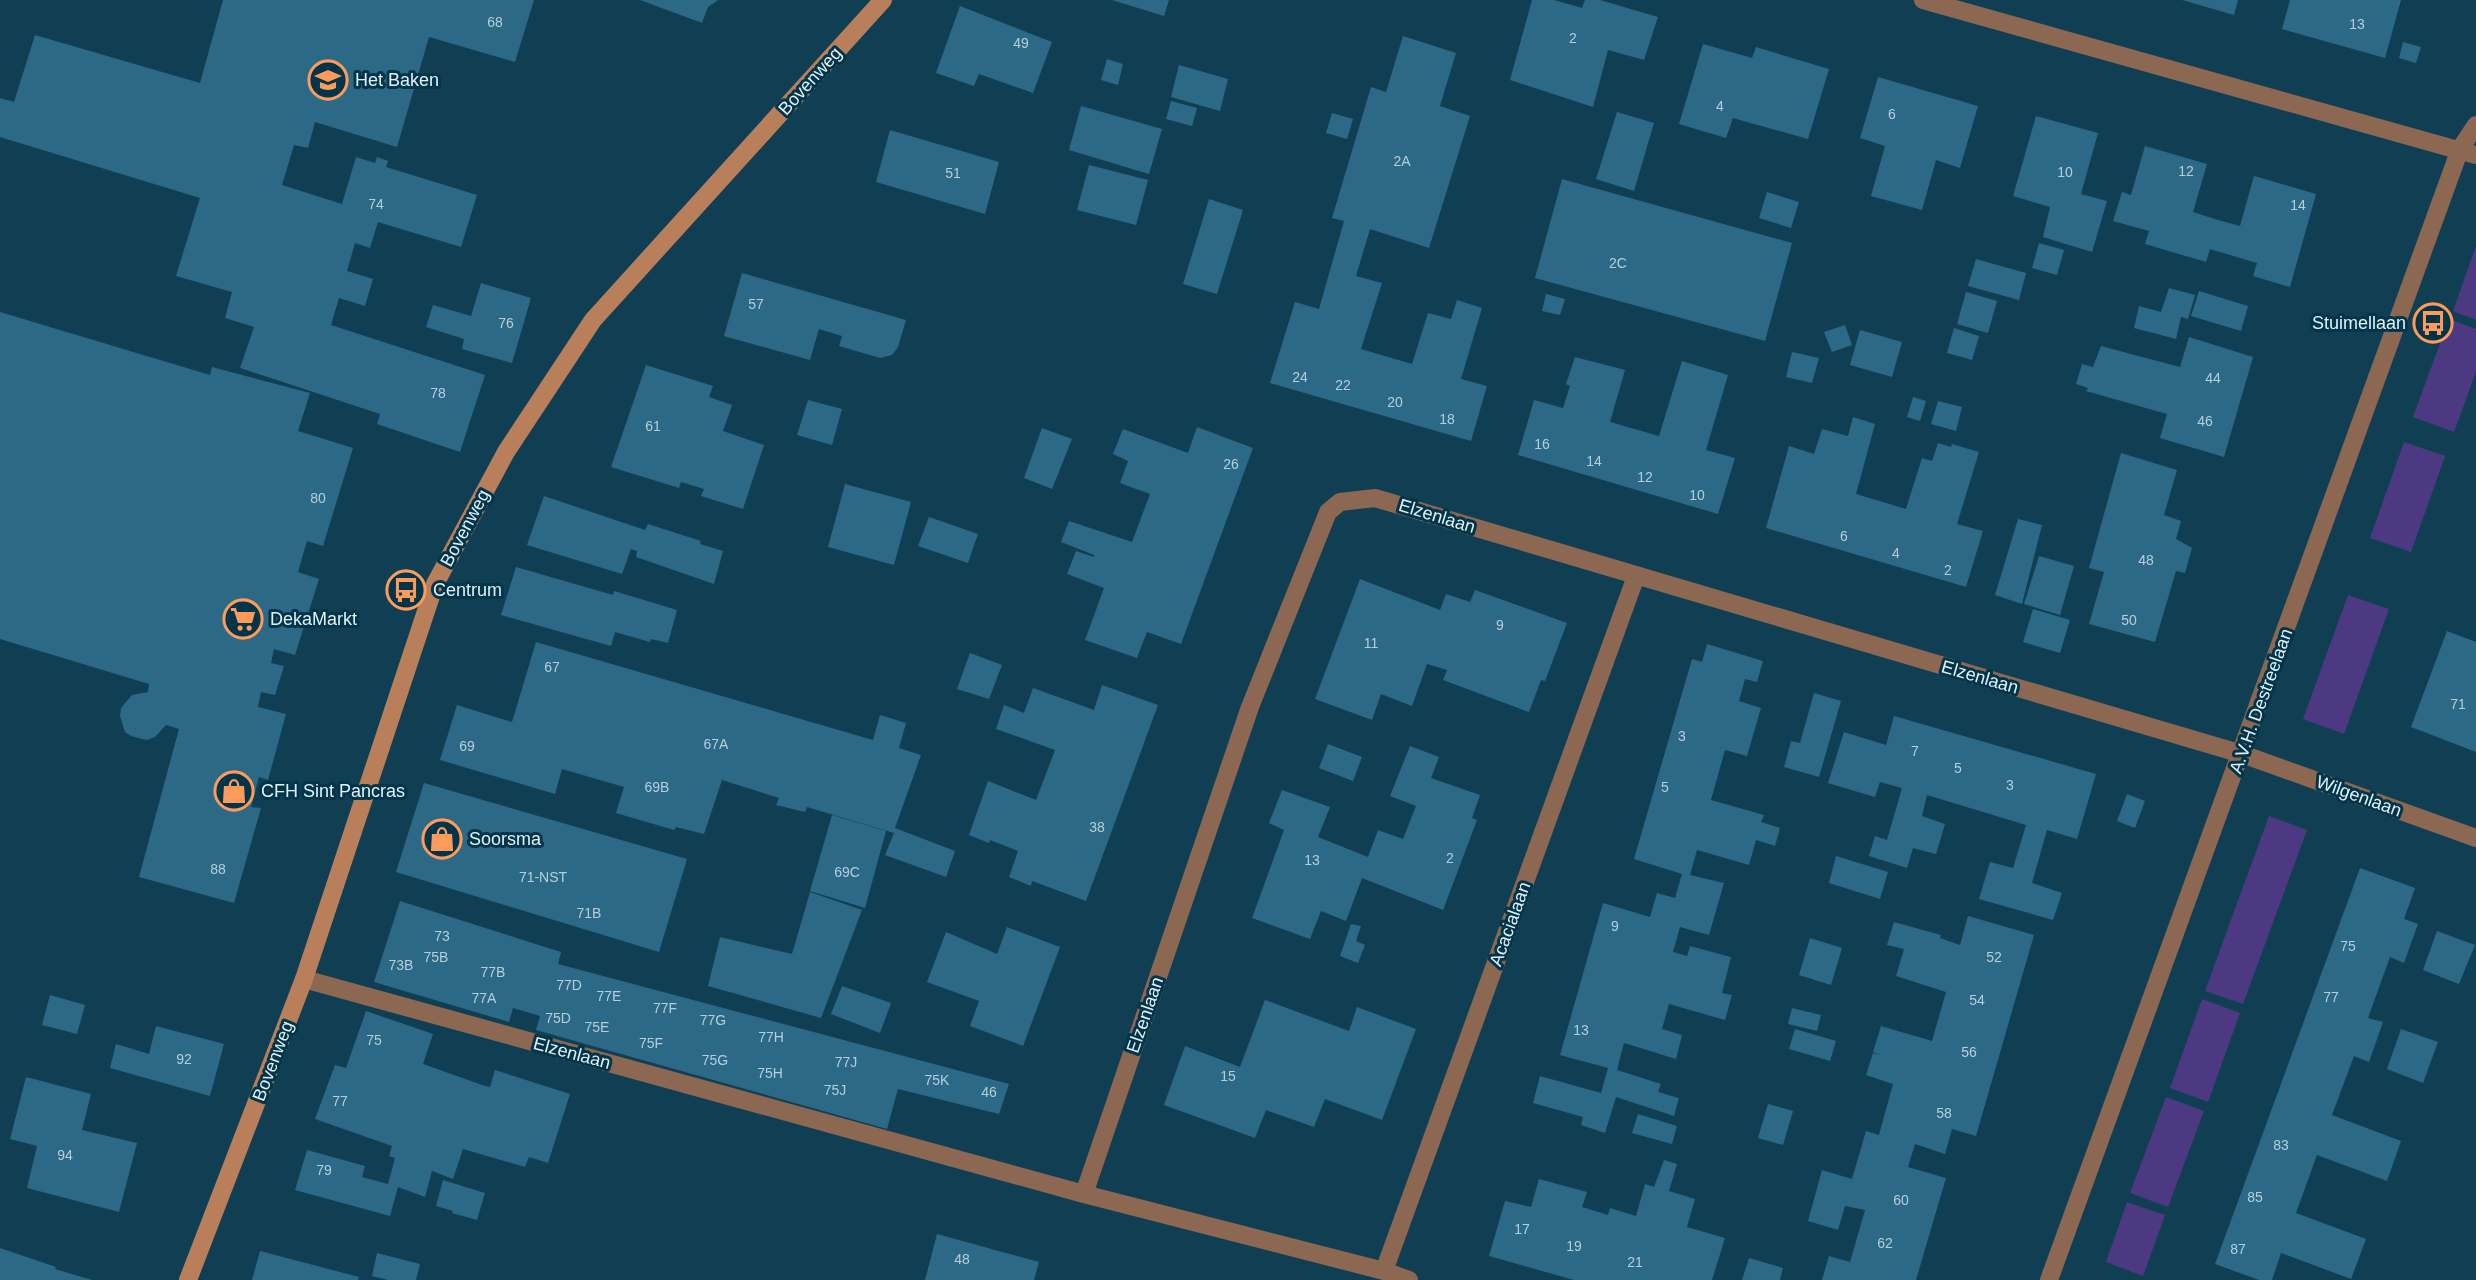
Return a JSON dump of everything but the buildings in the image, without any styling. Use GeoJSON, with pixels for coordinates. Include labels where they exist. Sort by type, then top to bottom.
{"type":"FeatureCollection","features":[{"type":"Feature","properties":{"kind":"street","name":"Bovenweg"},"geometry":{"type":"LineString","coordinates":[[188,1280],[304,979],[435,584],[506,452],[593,320],[883,0]]}},
{"type":"Feature","properties":{"kind":"street"},"geometry":{"type":"LineString","coordinates":[[1923,0],[2468,152]]}},
{"type":"Feature","properties":{"kind":"street","name":"A.V.H. Destreelaan"},"geometry":{"type":"LineString","coordinates":[[2049,1280],[2476,125]]}},
{"type":"Feature","properties":{"kind":"street","name":"Elzenlaan"},"geometry":{"type":"LineString","coordinates":[[1084,1194],[1250,707],[1328,512],[1340,502],[1375,498],[2242,754]]}},
{"type":"Feature","properties":{"kind":"street","name":"Acacialaan"},"geometry":{"type":"LineString","coordinates":[[1384,1271],[1636,576]]}},
{"type":"Feature","properties":{"kind":"street","name":"Wilgenlaan"},"geometry":{"type":"LineString","coordinates":[[2242,754],[2476,838]]}},
{"type":"Feature","properties":{"kind":"street","name":"Elzenlaan"},"geometry":{"type":"LineString","coordinates":[[304,979],[1084,1194],[1384,1271],[1409,1280]]}},
{"type":"Feature","properties":{"kind":"shaded area"},"geometry":{"type":"Polygon","coordinates":[[[2476,246],[2476,320],[2453,311],[2476,246]]]}},
{"type":"Feature","properties":{"kind":"shaded area"},"geometry":{"type":"Polygon","coordinates":[[[2449,319],[2476,329],[2476,372],[2454,432],[2413,417],[2449,319]]]}},
{"type":"Feature","properties":{"kind":"shaded area"},"geometry":{"type":"Polygon","coordinates":[[[2404,442],[2445,456],[2411,552],[2370,538],[2404,442]]]}},
{"type":"Feature","properties":{"kind":"shaded area"},"geometry":{"type":"Polygon","coordinates":[[[2348,595],[2389,609],[2344,734],[2303,719],[2348,595]]]}},
{"type":"Feature","properties":{"kind":"shaded area"},"geometry":{"type":"Polygon","coordinates":[[[2269,816],[2307,830],[2243,1004],[2205,991],[2269,816]]]}},
{"type":"Feature","properties":{"kind":"shaded area"},"geometry":{"type":"Polygon","coordinates":[[[2202,999],[2240,1013],[2208,1102],[2170,1088],[2202,999]]]}},
{"type":"Feature","properties":{"kind":"shaded area"},"geometry":{"type":"Polygon","coordinates":[[[2166,1097],[2204,1111],[2168,1207],[2130,1193],[2166,1097]]]}},
{"type":"Feature","properties":{"kind":"shaded area"},"geometry":{"type":"Polygon","coordinates":[[[2127,1202],[2165,1215],[2143,1276],[2106,1262],[2127,1202]]]}},
{"type":"Feature","properties":{"kind":"place","name":"Het Baken"},"geometry":{"type":"Point","coordinates":[328,80]}},
{"type":"Feature","properties":{"kind":"place","name":"Stuimellaan"},"geometry":{"type":"Point","coordinates":[2433,323]}},
{"type":"Feature","properties":{"kind":"place","name":"Centrum"},"geometry":{"type":"Point","coordinates":[406,590]}},
{"type":"Feature","properties":{"kind":"place","name":"DekaMarkt"},"geometry":{"type":"Point","coordinates":[243,619]}},
{"type":"Feature","properties":{"kind":"place","name":"CFH Sint Pancras"},"geometry":{"type":"Point","coordinates":[234,791]}},
{"type":"Feature","properties":{"kind":"place","name":"Soorsma"},"geometry":{"type":"Point","coordinates":[442,839]}}]}
